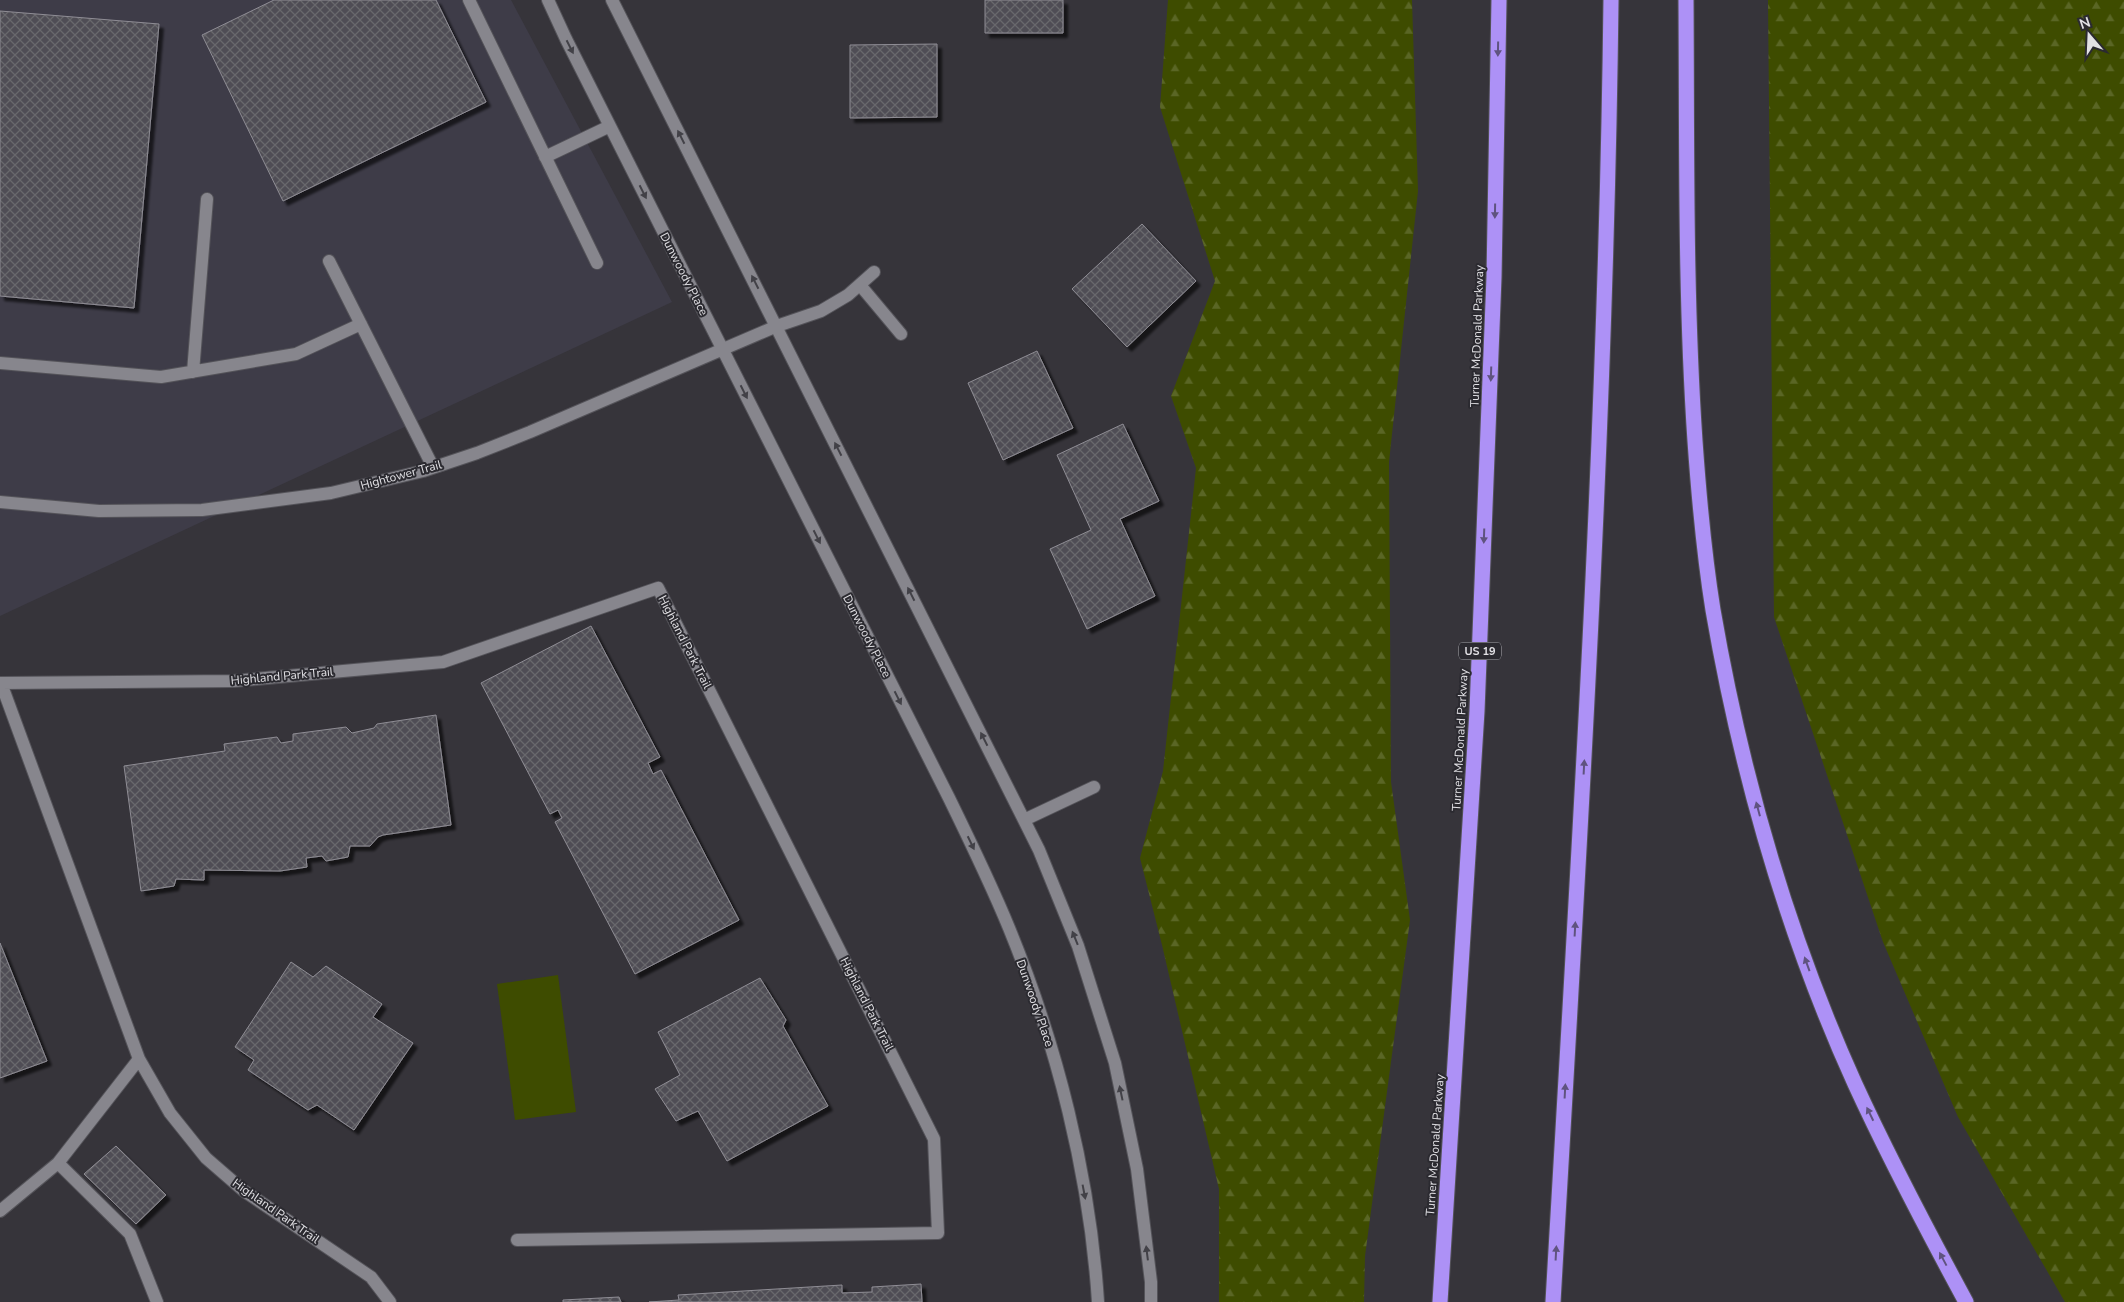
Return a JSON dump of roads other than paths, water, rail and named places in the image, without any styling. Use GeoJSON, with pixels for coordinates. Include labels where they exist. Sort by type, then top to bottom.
{"type":"FeatureCollection","features":[{"type":"Feature","properties":{"kind":"highway","name":"Turner McDonald Parkway"},"geometry":{"type":"LineString","coordinates":[[1440,1302],[1478,701],[1494,277],[1499,0]]}},
{"type":"Feature","properties":{"kind":"highway"},"geometry":{"type":"LineString","coordinates":[[1553,1302],[1598,496],[1606,280],[1611,0]]}},
{"type":"Feature","properties":{"kind":"highway"},"geometry":{"type":"LineString","coordinates":[[1686,0],[1687,227],[1691,382],[1700,504],[1713,608],[1736,727],[1769,849],[1811,975],[1854,1082],[1912,1202],[1966,1302]]}},
{"type":"Feature","properties":{"kind":"street"},"geometry":{"type":"LineString","coordinates":[[469,0],[597,263]]}},
{"type":"Feature","properties":{"kind":"street","name":"Dunwoody Place"},"geometry":{"type":"LineString","coordinates":[[548,0],[949,798],[1010,929],[1035,996],[1056,1065],[1072,1128],[1087,1205],[1098,1302]]}},
{"type":"Feature","properties":{"kind":"street"},"geometry":{"type":"LineString","coordinates":[[612,0],[1039,850],[1078,946],[1115,1063],[1137,1169],[1151,1282],[1151,1302]]}},
{"type":"Feature","properties":{"kind":"street"},"geometry":{"type":"LineString","coordinates":[[545,157],[610,126]]}},
{"type":"Feature","properties":{"kind":"street"},"geometry":{"type":"LineString","coordinates":[[192,372],[207,199]]}},
{"type":"Feature","properties":{"kind":"street"},"geometry":{"type":"LineString","coordinates":[[329,261],[433,467]]}},
{"type":"Feature","properties":{"kind":"street","name":"Hightower Trail"},"geometry":{"type":"LineString","coordinates":[[0,502],[99,511],[202,510],[332,493],[433,467],[477,453],[530,432],[777,326],[822,311],[848,295],[874,272]]}},
{"type":"Feature","properties":{"kind":"street"},"geometry":{"type":"LineString","coordinates":[[860,285],[901,334]]}},
{"type":"Feature","properties":{"kind":"street"},"geometry":{"type":"LineString","coordinates":[[0,363],[161,377],[296,354],[361,324]]}},
{"type":"Feature","properties":{"kind":"street","name":"Highland Park Trail"},"geometry":{"type":"LineString","coordinates":[[390,1302],[371,1277],[244,1191],[206,1158],[170,1113],[139,1059],[0,683],[233,681],[443,662],[658,588],[934,1139],[938,1234],[517,1240]]}},
{"type":"Feature","properties":{"kind":"street"},"geometry":{"type":"LineString","coordinates":[[1024,820],[1094,787]]}},
{"type":"Feature","properties":{"kind":"street"},"geometry":{"type":"LineString","coordinates":[[0,1211],[58,1163],[139,1059]]}},
{"type":"Feature","properties":{"kind":"street"},"geometry":{"type":"LineString","coordinates":[[58,1163],[130,1234],[157,1302]]}}]}
